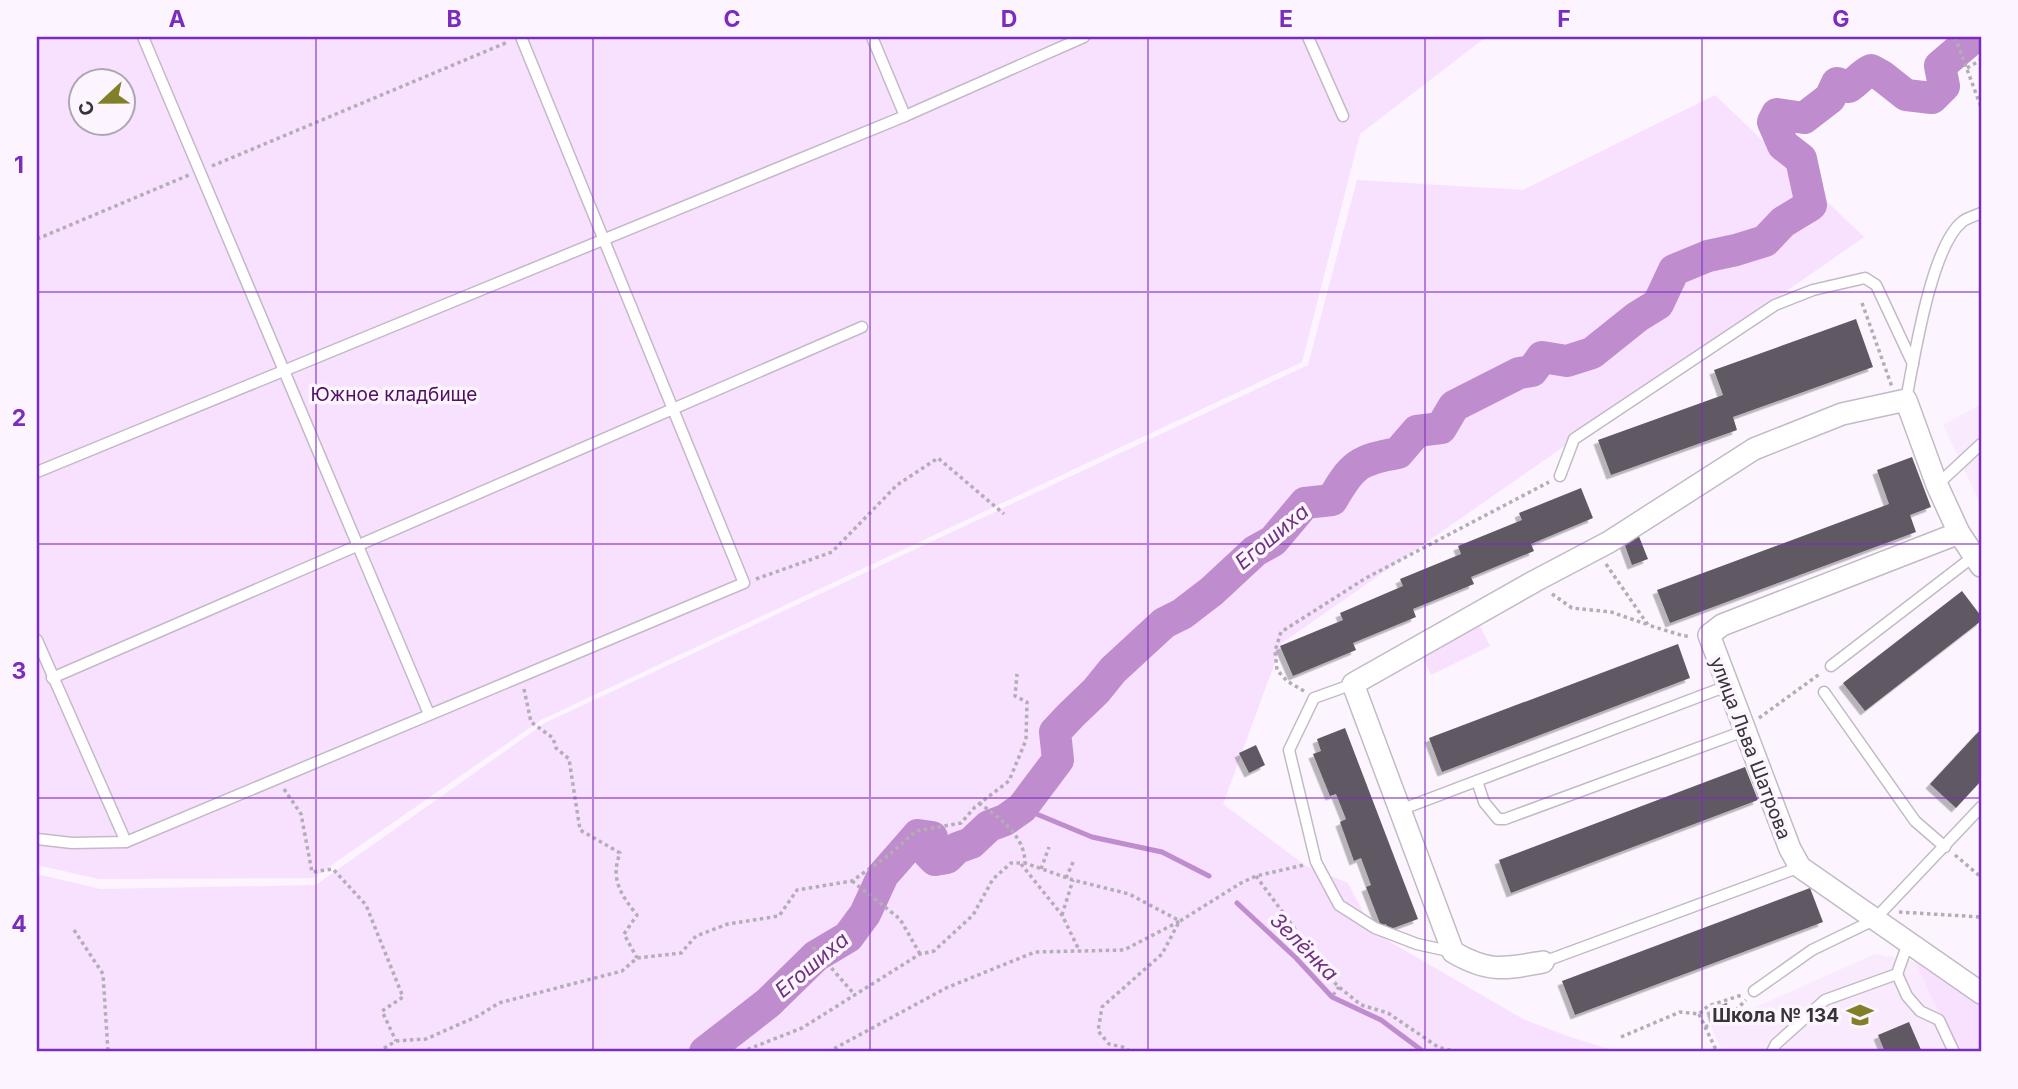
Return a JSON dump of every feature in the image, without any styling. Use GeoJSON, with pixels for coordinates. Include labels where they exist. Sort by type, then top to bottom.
{"type":"FeatureCollection","features":[{"type":"Feature","properties":{"kind":"street"},"geometry":{"type":"LineString","coordinates":[[1543,962],[1501,970],[1472,964],[1453,952],[1353,684],[1609,542],[1754,449],[1842,414],[1900,397],[1959,533],[1978,561]]}},
{"type":"Feature","properties":{"kind":"street","name":"улица Льва Шатрова"},"geometry":{"type":"LineString","coordinates":[[1959,533],[1722,625],[1709,635],[1790,849],[1800,867],[1878,916],[1908,943],[1981,993]]}},
{"type":"Feature","properties":{"kind":"lane"},"geometry":{"type":"LineString","coordinates":[[143,37],[429,714]]}},
{"type":"Feature","properties":{"kind":"lane"},"geometry":{"type":"LineString","coordinates":[[37,839],[72,843],[126,842],[744,583],[520,37]]}},
{"type":"Feature","properties":{"kind":"lane"},"geometry":{"type":"LineString","coordinates":[[872,37],[905,116]]}},
{"type":"Feature","properties":{"kind":"lane"},"geometry":{"type":"LineString","coordinates":[[37,472],[905,116],[1084,37]]}},
{"type":"Feature","properties":{"kind":"lane"},"geometry":{"type":"LineString","coordinates":[[1308,37],[1343,116]]}},
{"type":"Feature","properties":{"kind":"lane"},"geometry":{"type":"LineString","coordinates":[[1900,397],[1913,364],[1930,291],[1944,246],[1962,222],[1981,213]]}},
{"type":"Feature","properties":{"kind":"lane"},"geometry":{"type":"LineString","coordinates":[[1560,476],[1574,439],[1774,305],[1813,290],[1865,278],[1876,285],[1913,364]]}},
{"type":"Feature","properties":{"kind":"lane"},"geometry":{"type":"LineString","coordinates":[[52,678],[862,327]]}},
{"type":"Feature","properties":{"kind":"lane"},"geometry":{"type":"LineString","coordinates":[[1937,485],[1981,444]]}},
{"type":"Feature","properties":{"kind":"lane"},"geometry":{"type":"LineString","coordinates":[[1831,666],[1978,561]]}},
{"type":"Feature","properties":{"kind":"lane"},"geometry":{"type":"LineString","coordinates":[[37,640],[126,842]]}},
{"type":"Feature","properties":{"kind":"lane"},"geometry":{"type":"LineString","coordinates":[[1353,684],[1314,698],[1289,750],[1316,862],[1339,905],[1375,928],[1417,944],[1453,952]]}},
{"type":"Feature","properties":{"kind":"lane"},"geometry":{"type":"LineString","coordinates":[[1400,810],[1727,686]]}},
{"type":"Feature","properties":{"kind":"lane"},"geometry":{"type":"LineString","coordinates":[[1824,692],[1915,821],[1945,847]]}},
{"type":"Feature","properties":{"kind":"lane"},"geometry":{"type":"LineString","coordinates":[[1477,781],[1488,808],[1498,819],[1505,819],[1744,730]]}},
{"type":"Feature","properties":{"kind":"lane"},"geometry":{"type":"LineString","coordinates":[[1755,991],[1812,950],[1878,916],[1981,807]]}},
{"type":"Feature","properties":{"kind":"lane"},"geometry":{"type":"LineString","coordinates":[[1543,962],[1800,867]]}},
{"type":"Feature","properties":{"kind":"lane"},"geometry":{"type":"LineString","coordinates":[[1908,943],[1896,974],[1907,996],[1920,1011],[1939,1020],[1954,1052]]}},
{"type":"Feature","properties":{"kind":"lane"},"geometry":{"type":"LineString","coordinates":[[1772,1052],[1776,1044],[1825,1000],[1896,974]]}},
{"type":"Feature","properties":{"kind":"path"},"geometry":{"type":"LineString","coordinates":[[37,239],[520,37]]}},
{"type":"Feature","properties":{"kind":"path"},"geometry":{"type":"LineString","coordinates":[[1955,37],[1981,107]]}},
{"type":"Feature","properties":{"kind":"path"},"geometry":{"type":"LineString","coordinates":[[1967,68],[1981,60]]}},
{"type":"Feature","properties":{"kind":"path"},"geometry":{"type":"LineString","coordinates":[[1862,303],[1900,397]]}},
{"type":"Feature","properties":{"kind":"path"},"geometry":{"type":"LineString","coordinates":[[744,583],[832,552],[897,485],[938,458],[1004,514]]}},
{"type":"Feature","properties":{"kind":"path"},"geometry":{"type":"LineString","coordinates":[[1314,698],[1287,681],[1277,670],[1275,651],[1281,632],[1366,578],[1560,476]]}},
{"type":"Feature","properties":{"kind":"path"},"geometry":{"type":"LineString","coordinates":[[1535,581],[1572,608],[1611,612],[1684,636],[1709,635]]}},
{"type":"Feature","properties":{"kind":"path"},"geometry":{"type":"LineString","coordinates":[[1618,581],[1648,625]]}},
{"type":"Feature","properties":{"kind":"path"},"geometry":{"type":"LineString","coordinates":[[1744,730],[1831,666]]}},
{"type":"Feature","properties":{"kind":"path"},"geometry":{"type":"LineString","coordinates":[[378,1052],[396,1041],[426,1039],[478,1016],[499,1003],[622,971],[637,958],[681,953],[696,936],[728,924],[779,916],[797,890],[852,881],[890,855],[916,831],[961,822],[979,803],[1009,781],[1026,740],[1027,702],[1015,696],[1017,674]]}},
{"type":"Feature","properties":{"kind":"path"},"geometry":{"type":"LineString","coordinates":[[522,676],[531,722],[553,738],[556,748],[569,759],[580,830],[620,853],[614,868],[622,896],[637,915],[624,934],[637,958]]}},
{"type":"Feature","properties":{"kind":"path"},"geometry":{"type":"LineString","coordinates":[[277,778],[301,814],[312,872],[333,869],[366,905],[403,997],[383,1011],[396,1041]]}},
{"type":"Feature","properties":{"kind":"path"},"geometry":{"type":"LineString","coordinates":[[979,803],[1019,839],[1025,851],[1023,864],[1062,915],[1080,952]]}},
{"type":"Feature","properties":{"kind":"path"},"geometry":{"type":"LineString","coordinates":[[1041,869],[1049,847]]}},
{"type":"Feature","properties":{"kind":"path"},"geometry":{"type":"LineString","coordinates":[[1945,847],[1981,877]]}},
{"type":"Feature","properties":{"kind":"path"},"geometry":{"type":"LineString","coordinates":[[1066,878],[1074,860]]}},
{"type":"Feature","properties":{"kind":"path"},"geometry":{"type":"LineString","coordinates":[[741,1052],[802,1028],[920,954],[934,951],[973,915],[993,879],[1011,863],[1129,894],[1180,921]]}},
{"type":"Feature","properties":{"kind":"path"},"geometry":{"type":"LineString","coordinates":[[828,1052],[946,988],[1035,952],[1124,950],[1180,921],[1241,883],[1256,876],[1306,864]]}},
{"type":"Feature","properties":{"kind":"path"},"geometry":{"type":"LineString","coordinates":[[1256,876],[1306,944],[1314,962],[1339,987],[1361,1005],[1388,1013],[1438,1047],[1456,1052]]}},
{"type":"Feature","properties":{"kind":"path"},"geometry":{"type":"LineString","coordinates":[[1062,915],[1073,880]]}},
{"type":"Feature","properties":{"kind":"path"},"geometry":{"type":"LineString","coordinates":[[852,881],[900,919],[920,954]]}},
{"type":"Feature","properties":{"kind":"path"},"geometry":{"type":"LineString","coordinates":[[1878,916],[1981,917]]}},
{"type":"Feature","properties":{"kind":"path"},"geometry":{"type":"LineString","coordinates":[[1128,1052],[1127,1048],[1110,1044],[1098,1031],[1102,1007],[1162,954],[1180,921]]}},
{"type":"Feature","properties":{"kind":"path"},"geometry":{"type":"LineString","coordinates":[[74,930],[103,974],[108,1052]]}},
{"type":"Feature","properties":{"kind":"path"},"geometry":{"type":"LineString","coordinates":[[813,947],[855,995]]}},
{"type":"Feature","properties":{"kind":"path"},"geometry":{"type":"LineString","coordinates":[[1333,995],[1339,987]]}},
{"type":"Feature","properties":{"kind":"path"},"geometry":{"type":"LineString","coordinates":[[1621,1037],[1680,1012],[1699,1014],[1708,1006],[1755,991]]}},
{"type":"Feature","properties":{"kind":"path"},"geometry":{"type":"LineString","coordinates":[[1705,1027],[1731,1015],[1755,991]]}},
{"type":"Feature","properties":{"kind":"path"},"geometry":{"type":"LineString","coordinates":[[1699,1014],[1717,1052]]}},
{"type":"Feature","properties":{"kind":"shaded area"},"geometry":{"type":"Polygon","coordinates":[[[1981,404],[1981,505],[1943,425],[1981,404]]]}},
{"type":"Feature","properties":{"kind":"shaded area","name":"Школа № 134"},"geometry":{"type":"Polygon","coordinates":[[[1875,954],[1923,963],[1981,1003],[1981,1052],[1723,1052],[1711,1027],[1875,954]]]}},
{"type":"Feature","properties":{"kind":"green space","name":"Южное кладбище"},"geometry":{"type":"Polygon","coordinates":[[[37,37],[1486,37],[1360,134],[1302,362],[541,720],[313,878],[99,879],[37,865],[37,37]]]}},
{"type":"Feature","properties":{"kind":"green space"},"geometry":{"type":"Polygon","coordinates":[[[1715,95],[1864,237],[1282,643],[1223,804],[1306,866],[1348,883],[1373,932],[1523,1019],[1619,1052],[37,1052],[37,874],[100,889],[316,885],[545,723],[1308,365],[1357,180],[1523,190],[1715,95]]]}},
{"type":"Feature","properties":{"kind":"green space"},"geometry":{"type":"Polygon","coordinates":[[[1477,620],[1490,646],[1431,675],[1421,651],[1477,620]]]}},
{"type":"Feature","properties":{"kind":"green space"},"geometry":{"type":"Polygon","coordinates":[[[1916,963],[1981,1007],[1981,1052],[1957,1052],[1916,963]]]}},
{"type":"Feature","properties":{"kind":"building"},"geometry":{"type":"Polygon","coordinates":[[[1856,319],[1873,367],[1733,417],[1737,430],[1611,475],[1598,440],[1723,395],[1714,370],[1856,319]]]}},
{"type":"Feature","properties":{"kind":"building"},"geometry":{"type":"Polygon","coordinates":[[[1912,457],[1931,507],[1910,515],[1916,532],[1670,623],[1657,590],[1889,504],[1877,470],[1912,457]]]}},
{"type":"Feature","properties":{"kind":"building"},"geometry":{"type":"Polygon","coordinates":[[[1581,488],[1593,518],[1531,544],[1534,551],[1471,577],[1474,584],[1413,609],[1416,617],[1353,643],[1356,650],[1293,676],[1280,646],[1343,620],[1340,613],[1403,586],[1400,579],[1461,554],[1458,546],[1522,520],[1519,513],[1581,488]]]}},
{"type":"Feature","properties":{"kind":"building"},"geometry":{"type":"Polygon","coordinates":[[[1638,534],[1648,559],[1632,565],[1623,540],[1638,534]]]}},
{"type":"Feature","properties":{"kind":"building"},"geometry":{"type":"Polygon","coordinates":[[[1962,591],[1981,616],[1981,621],[1865,711],[1843,683],[1962,591]]]}},
{"type":"Feature","properties":{"kind":"building"},"geometry":{"type":"Polygon","coordinates":[[[1678,644],[1690,678],[1442,772],[1429,738],[1678,644]]]}},
{"type":"Feature","properties":{"kind":"building"},"geometry":{"type":"Polygon","coordinates":[[[1345,728],[1418,919],[1388,930],[1386,924],[1381,926],[1366,887],[1371,885],[1361,858],[1354,861],[1340,822],[1346,819],[1336,794],[1330,796],[1313,754],[1321,751],[1317,739],[1345,728]]]}},
{"type":"Feature","properties":{"kind":"building"},"geometry":{"type":"Polygon","coordinates":[[[1981,729],[1981,781],[1956,808],[1930,784],[1981,729]]]}},
{"type":"Feature","properties":{"kind":"building"},"geometry":{"type":"Polygon","coordinates":[[[1256,745],[1265,765],[1249,773],[1239,753],[1256,745]]]}},
{"type":"Feature","properties":{"kind":"building"},"geometry":{"type":"Polygon","coordinates":[[[1745,767],[1758,800],[1511,893],[1499,860],[1745,767]]]}},
{"type":"Feature","properties":{"kind":"building"},"geometry":{"type":"Polygon","coordinates":[[[1810,888],[1823,922],[1575,1015],[1562,981],[1810,888]]]}},
{"type":"Feature","properties":{"kind":"building"},"geometry":{"type":"Polygon","coordinates":[[[1727,1003],[1730,1013],[1714,1018],[1711,1008],[1727,1003]]]}},
{"type":"Feature","properties":{"kind":"building"},"geometry":{"type":"Polygon","coordinates":[[[1909,1022],[1922,1052],[1885,1052],[1878,1035],[1909,1022]]]}},
{"type":"Feature","properties":{"kind":"waterway","name":"Егошиха"},"geometry":{"type":"LineString","coordinates":[[705,1052],[768,1003],[816,956],[848,937],[865,914],[883,875],[918,835],[932,837],[929,854],[935,860],[947,858],[957,848],[971,843],[989,826],[1005,820],[1022,808],[1058,760],[1055,732],[1113,670],[1164,623],[1182,614],[1212,591],[1255,551],[1273,541],[1305,503],[1332,500],[1345,479],[1358,466],[1374,458],[1398,453],[1417,431],[1441,428],[1454,406],[1519,373],[1532,371],[1542,357],[1567,361],[1592,353],[1658,304],[1674,270],[1708,256],[1765,241],[1783,222],[1811,205],[1801,159],[1783,145],[1773,122],[1777,114],[1804,118],[1830,98],[1837,83],[1849,87],[1871,70],[1906,95],[1932,98],[1944,86],[1940,66],[1974,37]]}},
{"type":"Feature","properties":{"kind":"waterway","name":"Зелёнка"},"geometry":{"type":"LineString","coordinates":[[1022,808],[1092,837],[1162,852],[1209,876]]}},
{"type":"Feature","properties":{"kind":"waterway","name":"Зелёнка"},"geometry":{"type":"LineString","coordinates":[[1237,903],[1296,958],[1332,997],[1381,1020],[1424,1052]]}},
{"type":"Feature","properties":{"kind":"place","name":"Школа № 134"},"geometry":{"type":"Point","coordinates":[1860,1015]}}]}
